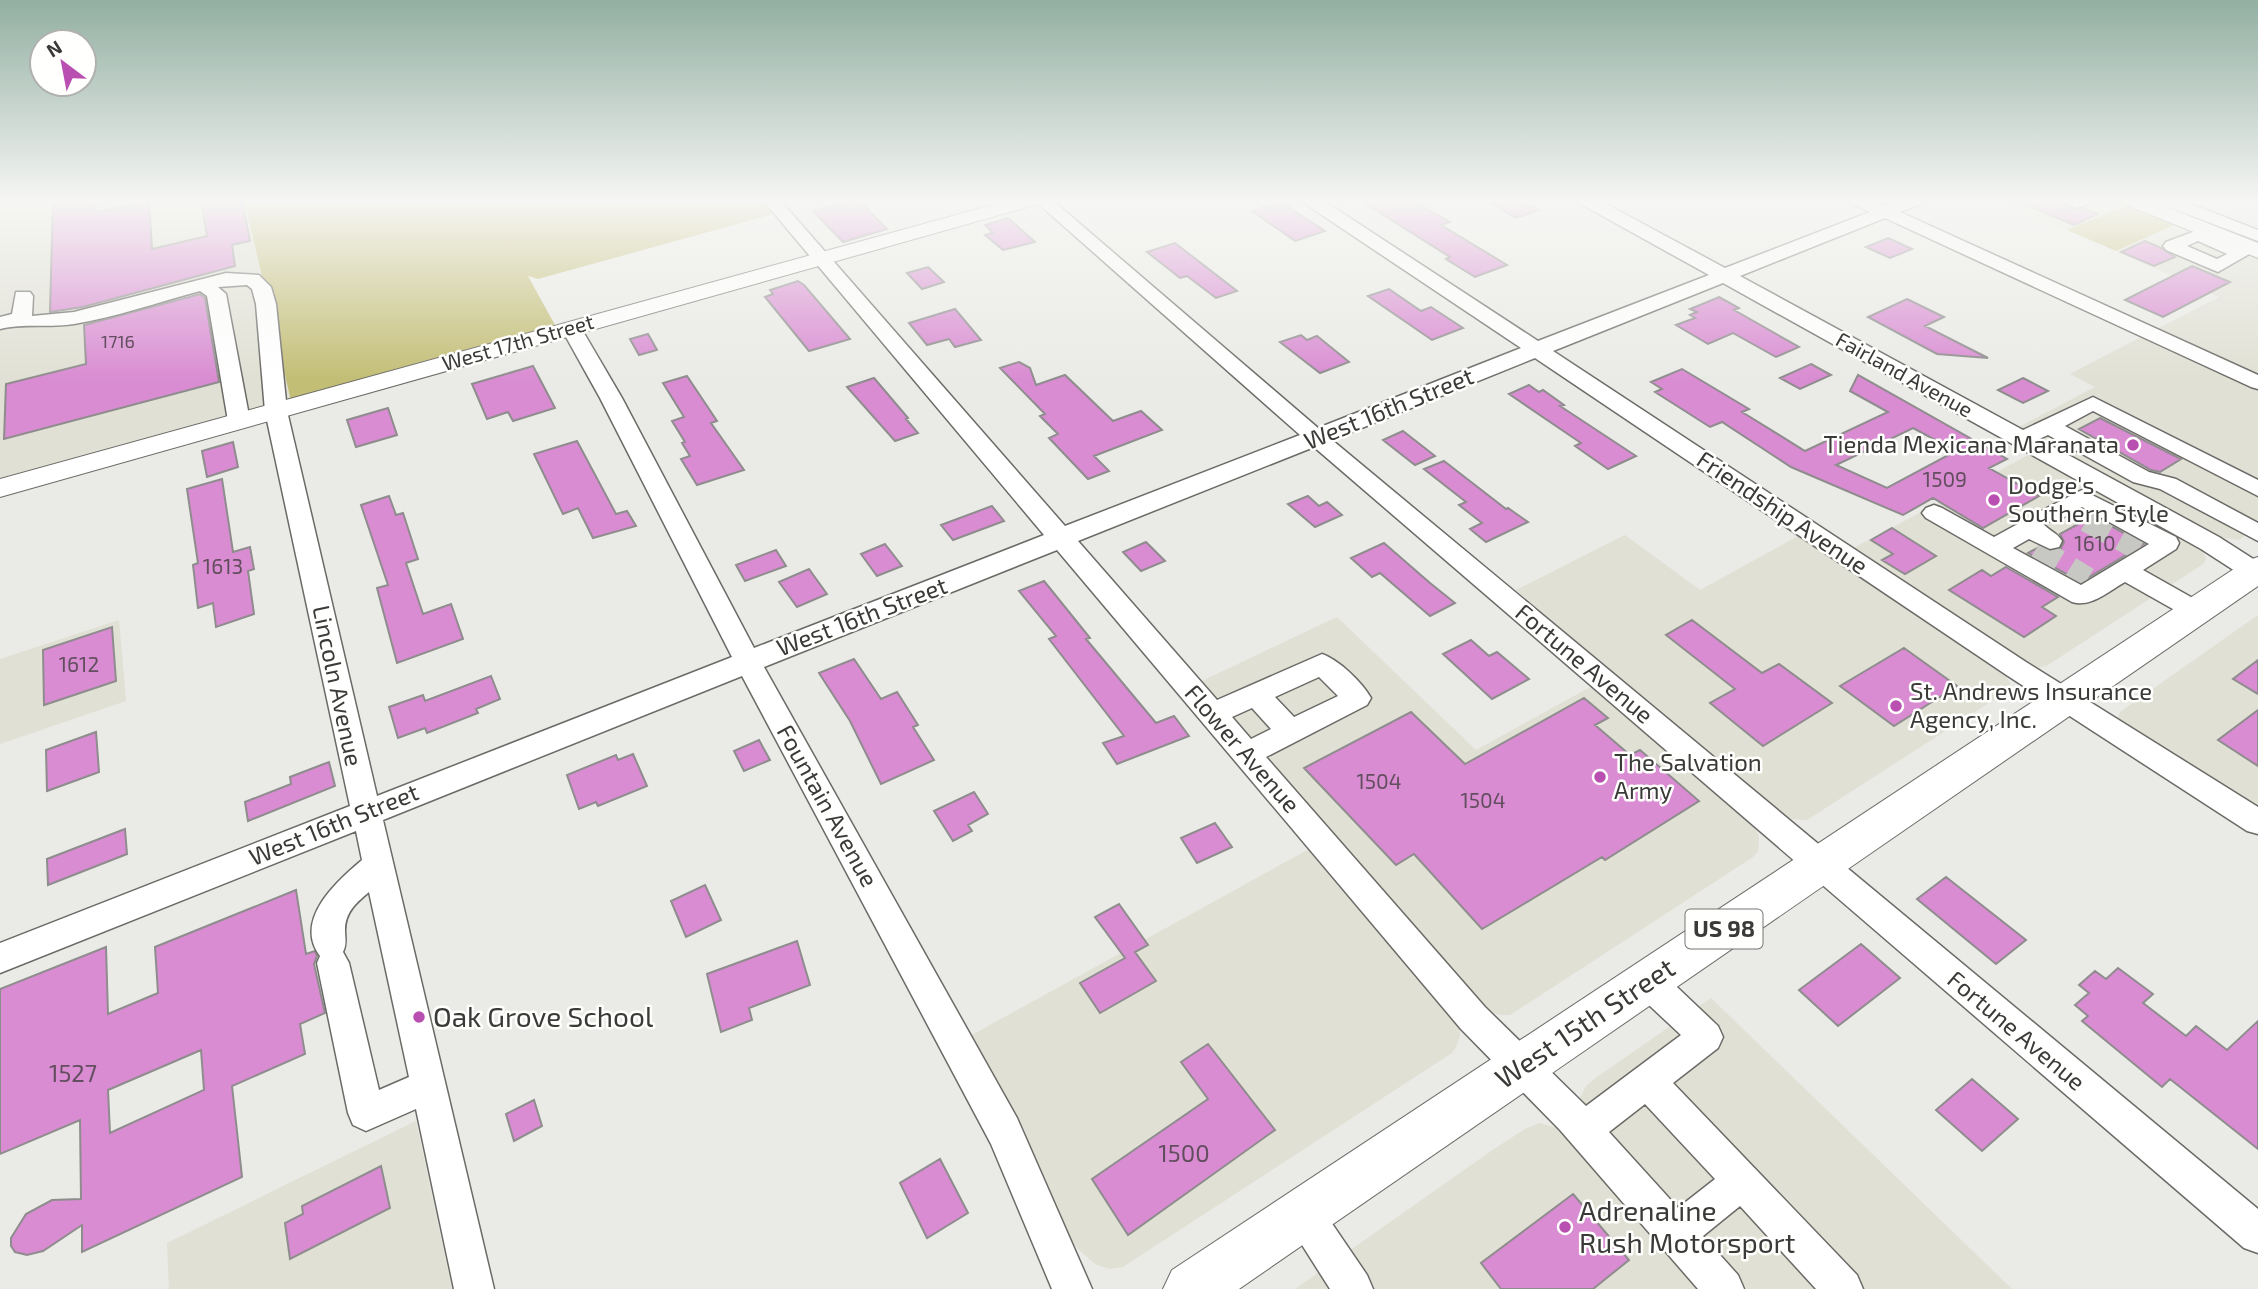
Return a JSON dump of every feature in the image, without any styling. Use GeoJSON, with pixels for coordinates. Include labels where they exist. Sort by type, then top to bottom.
{"type":"FeatureCollection","features":[{"type":"Feature","properties":{"kind":"highway","name":"West 15th Street"},"geometry":{"type":"LineString","coordinates":[[1191,1289],[2196,611],[2257,562]]}},
{"type":"Feature","properties":{"kind":"main road","name":"West 17th Street"},"geometry":{"type":"LineString","coordinates":[[0,488],[819,259]]}},
{"type":"Feature","properties":{"kind":"street","name":"Flower Avenue"},"geometry":{"type":"LineString","coordinates":[[820,259],[1473,1018],[1584,1129],[1724,1289]]}},
{"type":"Feature","properties":{"kind":"street","name":"Fortune Avenue"},"geometry":{"type":"LineString","coordinates":[[1109,259],[2258,1234]]}},
{"type":"Feature","properties":{"kind":"street","name":"Friendship Avenue"},"geometry":{"type":"LineString","coordinates":[[1402,259],[2065,699],[2258,822]]}},
{"type":"Feature","properties":{"kind":"street","name":"Fairland Avenue"},"geometry":{"type":"LineString","coordinates":[[1695,259],[2104,484],[2127,560],[2257,562]]}},
{"type":"Feature","properties":{"kind":"street","name":"West 16th Street"},"geometry":{"type":"LineString","coordinates":[[0,958],[1764,259]]}},
{"type":"Feature","properties":{"kind":"street"},"geometry":{"type":"LineString","coordinates":[[1988,259],[2258,383]]}},
{"type":"Feature","properties":{"kind":"street"},"geometry":{"type":"LineString","coordinates":[[2202,259],[2218,266],[2230,259]]}},
{"type":"Feature","properties":{"kind":"street"},"geometry":{"type":"LineString","coordinates":[[23,296],[22,317],[26,322],[74,318],[204,285],[239,278],[252,279],[261,288],[266,304],[276,411]]}},
{"type":"Feature","properties":{"kind":"street"},"geometry":{"type":"LineString","coordinates":[[204,285],[216,294],[239,421]]}},
{"type":"Feature","properties":{"kind":"street"},"geometry":{"type":"LineString","coordinates":[[0,323],[22,317]]}},
{"type":"Feature","properties":{"kind":"street","name":"Fountain Avenue"},"geometry":{"type":"LineString","coordinates":[[571,328],[611,398],[748,662],[1004,1131],[1072,1289]]}},
{"type":"Feature","properties":{"kind":"street"},"geometry":{"type":"LineString","coordinates":[[2021,440],[2093,403],[2258,489]]}},
{"type":"Feature","properties":{"kind":"street","name":"Lincoln Avenue"},"geometry":{"type":"LineString","coordinates":[[276,411],[474,1289]]}},
{"type":"Feature","properties":{"kind":"street"},"geometry":{"type":"LineString","coordinates":[[2048,426],[2141,477],[2168,484],[2257,562]]}},
{"type":"Feature","properties":{"kind":"street"},"geometry":{"type":"LineString","coordinates":[[2047,526],[2104,484]]}},
{"type":"Feature","properties":{"kind":"street"},"geometry":{"type":"LineString","coordinates":[[1934,513],[2047,526],[2127,560],[2196,611]]}},
{"type":"Feature","properties":{"kind":"street"},"geometry":{"type":"LineString","coordinates":[[2047,526],[2081,596],[2127,560]]}},
{"type":"Feature","properties":{"kind":"street"},"geometry":{"type":"LineString","coordinates":[[1213,715],[1322,664],[1357,698],[1247,754]]}},
{"type":"Feature","properties":{"kind":"street"},"geometry":{"type":"LineString","coordinates":[[1256,695],[1291,732]]}},
{"type":"Feature","properties":{"kind":"street"},"geometry":{"type":"LineString","coordinates":[[377,866],[339,899],[329,914],[327,931],[366,1113],[427,1086]]}},
{"type":"Feature","properties":{"kind":"street"},"geometry":{"type":"LineString","coordinates":[[1584,1129],[1706,1037],[1647,981]]}},
{"type":"Feature","properties":{"kind":"street"},"geometry":{"type":"LineString","coordinates":[[1647,1081],[1843,1289]]}},
{"type":"Feature","properties":{"kind":"street"},"geometry":{"type":"LineString","coordinates":[[1676,1234],[1742,1181]]}},
{"type":"Feature","properties":{"kind":"street"},"geometry":{"type":"LineString","coordinates":[[1303,1213],[1353,1289]]}},
{"type":"Feature","properties":{"kind":"shaded area"},"geometry":{"type":"Polygon","coordinates":[[[0,259],[258,259],[291,401],[0,482],[0,259]]]}},
{"type":"Feature","properties":{"kind":"shaded area"},"geometry":{"type":"Polygon","coordinates":[[[258,259],[610,259],[538,279],[528,276],[556,327],[291,401],[258,259]]]}},
{"type":"Feature","properties":{"kind":"shaded area"},"geometry":{"type":"Polygon","coordinates":[[[2134,259],[2258,259],[2258,379],[2153,331],[2219,297],[2134,259]]]}},
{"type":"Feature","properties":{"kind":"shaded area"},"geometry":{"type":"Polygon","coordinates":[[[2145,335],[2258,388],[2258,527],[2239,540],[2218,537],[2015,429],[2095,387],[2070,374],[2145,335]]]}},
{"type":"Feature","properties":{"kind":"shaded area"},"geometry":{"type":"Polygon","coordinates":[[[2032,453],[2192,542],[2202,550],[2206,559],[2203,564],[2048,665],[2038,668],[2029,665],[1850,550],[2032,453]]]}},
{"type":"Feature","properties":{"kind":"shaded area"},"geometry":{"type":"Polygon","coordinates":[[[1802,534],[2003,671],[2010,683],[2009,690],[1807,820],[1791,819],[1762,801],[1516,590],[1625,535],[1700,590],[1802,534]]]}},
{"type":"Feature","properties":{"kind":"shaded area"},"geometry":{"type":"Polygon","coordinates":[[[2258,615],[2258,813],[2117,719],[2120,712],[2258,615]]]}},
{"type":"Feature","properties":{"kind":"shaded area"},"geometry":{"type":"Polygon","coordinates":[[[1337,617],[1476,750],[1594,685],[1751,821],[1759,836],[1758,851],[1753,857],[1510,1015],[1487,1011],[1200,682],[1337,617]]]}},
{"type":"Feature","properties":{"kind":"shaded area"},"geometry":{"type":"Polygon","coordinates":[[[119,620],[126,701],[0,744],[0,659],[119,620]]]}},
{"type":"Feature","properties":{"kind":"shaded area"},"geometry":{"type":"Polygon","coordinates":[[[1311,848],[1459,1023],[1460,1036],[1456,1047],[1452,1053],[1123,1267],[1110,1269],[1095,1264],[1077,1248],[1064,1228],[1028,1143],[970,1036],[1311,848]]]}},
{"type":"Feature","properties":{"kind":"shaded area"},"geometry":{"type":"Polygon","coordinates":[[[1711,998],[2012,1289],[1747,1289],[1580,1098],[1586,1086],[1597,1077],[1711,998]]]}},
{"type":"Feature","properties":{"kind":"shaded area"},"geometry":{"type":"Polygon","coordinates":[[[416,1121],[452,1289],[169,1289],[167,1243],[416,1121]]]}},
{"type":"Feature","properties":{"kind":"shaded area"},"geometry":{"type":"Polygon","coordinates":[[[1540,1123],[1564,1130],[1703,1289],[1295,1289],[1494,1149],[1525,1129],[1540,1123]]]}},
{"type":"Feature","properties":{"kind":"building"},"geometry":{"type":"Polygon","coordinates":[[[51,259],[234,259],[235,266],[83,307],[50,312],[51,259]]]}},
{"type":"Feature","properties":{"kind":"building"},"geometry":{"type":"Polygon","coordinates":[[[1156,259],[1196,259],[1237,291],[1216,298],[1187,276],[1180,278],[1156,259]]]}},
{"type":"Feature","properties":{"kind":"building"},"geometry":{"type":"Polygon","coordinates":[[[1446,259],[1497,259],[1507,265],[1475,277],[1446,259]]]}},
{"type":"Feature","properties":{"kind":"building"},"geometry":{"type":"Polygon","coordinates":[[[2138,259],[2170,259],[2154,266],[2138,259]]]}},
{"type":"Feature","properties":{"kind":"building"},"geometry":{"type":"Polygon","coordinates":[[[2192,266],[2230,282],[2163,317],[2125,300],[2192,266]]]}},
{"type":"Feature","properties":{"kind":"building"},"geometry":{"type":"Polygon","coordinates":[[[928,267],[944,282],[922,289],[907,273],[928,267]]]}},
{"type":"Feature","properties":{"kind":"building"},"geometry":{"type":"Polygon","coordinates":[[[798,281],[850,339],[809,351],[765,297],[773,294],[770,290],[798,281]]]}},
{"type":"Feature","properties":{"kind":"building"},"geometry":{"type":"Polygon","coordinates":[[[1389,289],[1421,311],[1431,307],[1463,328],[1432,340],[1368,296],[1389,289]]]}},
{"type":"Feature","properties":{"kind":"building"},"geometry":{"type":"Polygon","coordinates":[[[200,294],[205,298],[219,382],[4,439],[6,384],[86,364],[84,325],[200,294]]]}},
{"type":"Feature","properties":{"kind":"building"},"geometry":{"type":"Polygon","coordinates":[[[1719,297],[1739,308],[1734,310],[1799,347],[1776,357],[1733,333],[1708,344],[1676,325],[1695,318],[1690,315],[1697,312],[1690,309],[1719,297]]]}},
{"type":"Feature","properties":{"kind":"building"},"geometry":{"type":"Polygon","coordinates":[[[1907,299],[1944,317],[1925,326],[1988,358],[1937,354],[1868,317],[1907,299]]]}},
{"type":"Feature","properties":{"kind":"building"},"geometry":{"type":"Polygon","coordinates":[[[955,309],[981,340],[955,347],[949,339],[927,345],[909,323],[955,309]]]}},
{"type":"Feature","properties":{"kind":"building"},"geometry":{"type":"Polygon","coordinates":[[[648,334],[657,350],[639,355],[630,339],[648,334]]]}},
{"type":"Feature","properties":{"kind":"building"},"geometry":{"type":"Polygon","coordinates":[[[1301,335],[1307,340],[1317,336],[1349,362],[1320,373],[1280,342],[1301,335]]]}},
{"type":"Feature","properties":{"kind":"building"},"geometry":{"type":"Polygon","coordinates":[[[1019,362],[1030,368],[1036,385],[1065,375],[1113,421],[1141,411],[1162,430],[1094,456],[1109,471],[1088,479],[1049,438],[1058,434],[1040,416],[1045,414],[1000,368],[1019,362]]]}},
{"type":"Feature","properties":{"kind":"building"},"geometry":{"type":"Polygon","coordinates":[[[1811,364],[1831,375],[1800,389],[1780,378],[1811,364]]]}},
{"type":"Feature","properties":{"kind":"building"},"geometry":{"type":"Polygon","coordinates":[[[533,366],[555,408],[513,421],[508,412],[487,419],[472,384],[533,366]]]}},
{"type":"Feature","properties":{"kind":"building"},"geometry":{"type":"Polygon","coordinates":[[[1682,369],[1749,409],[1742,412],[1805,451],[1888,412],[1850,391],[1858,375],[2007,459],[1989,468],[2039,496],[1983,528],[1933,498],[1903,515],[1791,467],[1722,422],[1710,427],[1655,392],[1662,389],[1651,382],[1682,369]],[[1913,428],[1836,465],[1887,488],[1956,451],[1913,428]]]}},
{"type":"Feature","properties":{"kind":"building"},"geometry":{"type":"Polygon","coordinates":[[[687,376],[717,421],[711,423],[744,470],[697,485],[681,459],[690,456],[672,421],[684,417],[663,383],[687,376]]]}},
{"type":"Feature","properties":{"kind":"building"},"geometry":{"type":"Polygon","coordinates":[[[874,378],[918,433],[895,441],[847,387],[874,378]]]}},
{"type":"Feature","properties":{"kind":"building"},"geometry":{"type":"Polygon","coordinates":[[[2023,378],[2048,391],[2023,403],[1998,390],[2023,378]]]}},
{"type":"Feature","properties":{"kind":"building"},"geometry":{"type":"Polygon","coordinates":[[[1529,385],[1539,392],[1543,390],[1564,405],[1560,406],[1636,456],[1608,469],[1575,446],[1581,443],[1509,394],[1529,385]]]}},
{"type":"Feature","properties":{"kind":"building"},"geometry":{"type":"Polygon","coordinates":[[[388,408],[397,435],[356,447],[347,420],[388,408]]]}},
{"type":"Feature","properties":{"kind":"building","name":"Tienda Mexicana Maranata"},"geometry":{"type":"Polygon","coordinates":[[[2100,418],[2181,459],[2160,472],[2151,470],[2079,429],[2100,418]]]}},
{"type":"Feature","properties":{"kind":"building"},"geometry":{"type":"Polygon","coordinates":[[[1403,431],[1435,456],[1415,465],[1383,440],[1403,431]]]}},
{"type":"Feature","properties":{"kind":"building"},"geometry":{"type":"Polygon","coordinates":[[[577,441],[616,514],[627,511],[636,526],[593,538],[578,508],[563,514],[534,454],[577,441]]]}},
{"type":"Feature","properties":{"kind":"building"},"geometry":{"type":"Polygon","coordinates":[[[233,442],[238,467],[207,477],[202,451],[233,442]]]}},
{"type":"Feature","properties":{"kind":"building"},"geometry":{"type":"Polygon","coordinates":[[[1444,461],[1506,509],[1528,522],[1486,542],[1470,529],[1482,523],[1459,505],[1466,502],[1424,469],[1444,461]]]}},
{"type":"Feature","properties":{"kind":"building"},"geometry":{"type":"Polygon","coordinates":[[[222,479],[233,552],[250,547],[254,569],[248,571],[254,614],[216,627],[213,603],[198,608],[193,565],[198,563],[187,489],[222,479]]]}},
{"type":"Feature","properties":{"kind":"building"},"geometry":{"type":"Polygon","coordinates":[[[389,496],[396,515],[403,513],[418,559],[406,563],[423,614],[451,604],[463,639],[397,663],[377,588],[388,585],[361,505],[389,496]]]}},
{"type":"Feature","properties":{"kind":"building"},"geometry":{"type":"Polygon","coordinates":[[[1308,496],[1319,506],[1327,502],[1342,515],[1315,527],[1288,504],[1308,496]]]}},
{"type":"Feature","properties":{"kind":"building"},"geometry":{"type":"Polygon","coordinates":[[[992,506],[1004,521],[953,540],[941,525],[992,506]]]}},
{"type":"Feature","properties":{"kind":"building"},"geometry":{"type":"Polygon","coordinates":[[[2093,516],[2144,544],[2081,582],[2028,553],[2039,547],[2049,551],[2060,550],[2064,542],[2060,534],[2093,516]]]}},
{"type":"Feature","properties":{"kind":"building"},"geometry":{"type":"Polygon","coordinates":[[[1892,528],[1936,556],[1905,574],[1882,560],[1893,554],[1871,540],[1892,528]]]}},
{"type":"Feature","properties":{"kind":"building"},"geometry":{"type":"Polygon","coordinates":[[[1146,542],[1165,561],[1141,571],[1123,552],[1146,542]]]}},
{"type":"Feature","properties":{"kind":"building"},"geometry":{"type":"Polygon","coordinates":[[[1384,543],[1455,603],[1430,616],[1380,573],[1372,577],[1351,558],[1384,543]]]}},
{"type":"Feature","properties":{"kind":"building"},"geometry":{"type":"Polygon","coordinates":[[[885,544],[902,566],[877,576],[861,554],[885,544]]]}},
{"type":"Feature","properties":{"kind":"building"},"geometry":{"type":"Polygon","coordinates":[[[776,550],[786,566],[745,581],[736,565],[776,550]]]}},
{"type":"Feature","properties":{"kind":"building"},"geometry":{"type":"Polygon","coordinates":[[[2006,567],[2058,597],[2042,607],[2056,616],[2024,637],[1949,590],[1982,570],[1991,576],[2006,567]]]}},
{"type":"Feature","properties":{"kind":"building"},"geometry":{"type":"Polygon","coordinates":[[[809,569],[827,594],[797,607],[779,582],[809,569]]]}},
{"type":"Feature","properties":{"kind":"building"},"geometry":{"type":"Polygon","coordinates":[[[1044,581],[1090,638],[1086,639],[1156,723],[1174,716],[1189,736],[1117,764],[1103,743],[1124,736],[1049,639],[1056,636],[1019,591],[1044,581]]]}},
{"type":"Feature","properties":{"kind":"building"},"geometry":{"type":"Polygon","coordinates":[[[1692,620],[1762,673],[1779,664],[1832,703],[1763,746],[1710,703],[1735,689],[1666,635],[1692,620]]]}},
{"type":"Feature","properties":{"kind":"building"},"geometry":{"type":"Polygon","coordinates":[[[112,627],[116,681],[44,705],[43,650],[112,627]]]}},
{"type":"Feature","properties":{"kind":"building"},"geometry":{"type":"Polygon","coordinates":[[[1471,640],[1489,656],[1497,652],[1529,679],[1492,699],[1443,654],[1471,640]]]}},
{"type":"Feature","properties":{"kind":"building","name":"St. Andrews Insurance Agency, Inc."},"geometry":{"type":"Polygon","coordinates":[[[1904,648],[1957,686],[1894,726],[1840,686],[1904,648]]]}},
{"type":"Feature","properties":{"kind":"building"},"geometry":{"type":"Polygon","coordinates":[[[854,659],[881,699],[897,692],[918,725],[913,727],[934,760],[881,784],[850,721],[819,673],[854,659]]]}},
{"type":"Feature","properties":{"kind":"building"},"geometry":{"type":"Polygon","coordinates":[[[2258,660],[2258,694],[2233,679],[2258,660]]]}},
{"type":"Feature","properties":{"kind":"building"},"geometry":{"type":"Polygon","coordinates":[[[491,676],[500,699],[476,709],[478,713],[427,733],[425,728],[398,738],[389,707],[423,695],[425,701],[491,676]]]}},
{"type":"Feature","properties":{"kind":"building"},"geometry":{"type":"Polygon","coordinates":[[[1584,698],[1608,718],[1595,725],[1630,755],[1640,750],[1699,801],[1605,860],[1602,857],[1482,929],[1414,854],[1396,865],[1304,768],[1411,712],[1465,764],[1584,698]]]}},
{"type":"Feature","properties":{"kind":"building"},"geometry":{"type":"Polygon","coordinates":[[[2258,710],[2258,766],[2218,740],[2258,710]]]}},
{"type":"Feature","properties":{"kind":"building"},"geometry":{"type":"Polygon","coordinates":[[[96,732],[99,772],[47,791],[46,750],[96,732]]]}},
{"type":"Feature","properties":{"kind":"building"},"geometry":{"type":"Polygon","coordinates":[[[759,740],[770,760],[744,771],[734,751],[759,740]]]}},
{"type":"Feature","properties":{"kind":"building"},"geometry":{"type":"Polygon","coordinates":[[[633,754],[647,786],[598,806],[596,802],[579,809],[567,775],[616,755],[618,760],[633,754]]]}},
{"type":"Feature","properties":{"kind":"building"},"geometry":{"type":"Polygon","coordinates":[[[329,762],[335,786],[248,821],[245,802],[291,784],[290,777],[329,762]]]}},
{"type":"Feature","properties":{"kind":"building"},"geometry":{"type":"Polygon","coordinates":[[[974,792],[988,814],[968,825],[972,831],[953,841],[934,811],[974,792]]]}},
{"type":"Feature","properties":{"kind":"building"},"geometry":{"type":"Polygon","coordinates":[[[1215,823],[1232,847],[1197,863],[1181,838],[1215,823]]]}},
{"type":"Feature","properties":{"kind":"building"},"geometry":{"type":"Polygon","coordinates":[[[125,829],[127,854],[48,885],[47,859],[125,829]]]}},
{"type":"Feature","properties":{"kind":"building"},"geometry":{"type":"Polygon","coordinates":[[[1946,877],[2026,940],[1996,964],[1917,899],[1946,877]]]}},
{"type":"Feature","properties":{"kind":"building"},"geometry":{"type":"Polygon","coordinates":[[[705,885],[721,920],[686,937],[671,901],[705,885]]]}},
{"type":"Feature","properties":{"kind":"building"},"geometry":{"type":"Polygon","coordinates":[[[296,890],[306,954],[315,951],[317,956],[314,964],[325,1013],[300,1024],[305,1054],[232,1086],[242,1177],[82,1252],[82,1225],[43,1251],[27,1255],[15,1252],[11,1246],[11,1238],[26,1214],[52,1200],[81,1199],[80,1120],[0,1154],[0,989],[106,947],[108,1014],[158,993],[155,947],[296,890]],[[201,1050],[108,1090],[110,1133],[204,1090],[201,1050]]]}},
{"type":"Feature","properties":{"kind":"building"},"geometry":{"type":"Polygon","coordinates":[[[1119,904],[1148,945],[1135,952],[1156,981],[1100,1013],[1080,983],[1125,958],[1095,917],[1119,904]]]}},
{"type":"Feature","properties":{"kind":"building"},"geometry":{"type":"Polygon","coordinates":[[[797,941],[810,985],[749,1008],[752,1020],[721,1032],[707,974],[797,941]]]}},
{"type":"Feature","properties":{"kind":"building"},"geometry":{"type":"Polygon","coordinates":[[[1861,944],[1900,978],[1838,1026],[1799,990],[1861,944]]]}},
{"type":"Feature","properties":{"kind":"building"},"geometry":{"type":"Polygon","coordinates":[[[2118,968],[2153,994],[2143,1003],[2186,1036],[2196,1026],[2227,1050],[2258,1021],[2258,1149],[2170,1079],[2162,1087],[2082,1021],[2088,1016],[2075,1005],[2089,993],[2079,985],[2095,971],[2106,979],[2118,968]]]}},
{"type":"Feature","properties":{"kind":"building"},"geometry":{"type":"Polygon","coordinates":[[[1208,1044],[1275,1130],[1128,1235],[1092,1179],[1208,1099],[1181,1062],[1208,1044]]]}},
{"type":"Feature","properties":{"kind":"building"},"geometry":{"type":"Polygon","coordinates":[[[1972,1079],[2018,1119],[1982,1151],[1936,1110],[1972,1079]]]}},
{"type":"Feature","properties":{"kind":"building"},"geometry":{"type":"Polygon","coordinates":[[[534,1100],[542,1126],[514,1141],[506,1114],[534,1100]]]}},
{"type":"Feature","properties":{"kind":"building"},"geometry":{"type":"Polygon","coordinates":[[[940,1159],[968,1213],[927,1238],[900,1183],[940,1159]]]}},
{"type":"Feature","properties":{"kind":"building"},"geometry":{"type":"Polygon","coordinates":[[[381,1166],[390,1208],[290,1259],[285,1223],[303,1214],[302,1206],[381,1166]]]}},
{"type":"Feature","properties":{"kind":"building","name":"Adrenaline Rush Motorsport"},"geometry":{"type":"Polygon","coordinates":[[[1573,1194],[1629,1260],[1593,1289],[1501,1289],[1481,1263],[1573,1194]]]}},
{"type":"Feature","properties":{"kind":"tunnel"},"geometry":{"type":"LineString","coordinates":[[2087,519],[2140,548]]}},
{"type":"Feature","properties":{"kind":"tunnel"},"geometry":{"type":"LineString","coordinates":[[2036,549],[2087,580]]}},
{"type":"Feature","properties":{"kind":"place","name":"Tienda Mexicana Maranata"},"geometry":{"type":"Point","coordinates":[2133,445]}},
{"type":"Feature","properties":{"kind":"place","name":"Dodge's Southern Style"},"geometry":{"type":"Point","coordinates":[1994,500]}},
{"type":"Feature","properties":{"kind":"place","name":"St. Andrews Insurance Agency, Inc."},"geometry":{"type":"Point","coordinates":[1896,706]}},
{"type":"Feature","properties":{"kind":"place","name":"The Salvation Army"},"geometry":{"type":"Point","coordinates":[1600,777]}},
{"type":"Feature","properties":{"kind":"place","name":"Oak Grove School"},"geometry":{"type":"Point","coordinates":[419,1017]}},
{"type":"Feature","properties":{"kind":"place","name":"Adrenaline Rush Motorsport"},"geometry":{"type":"Point","coordinates":[1565,1227]}}]}
